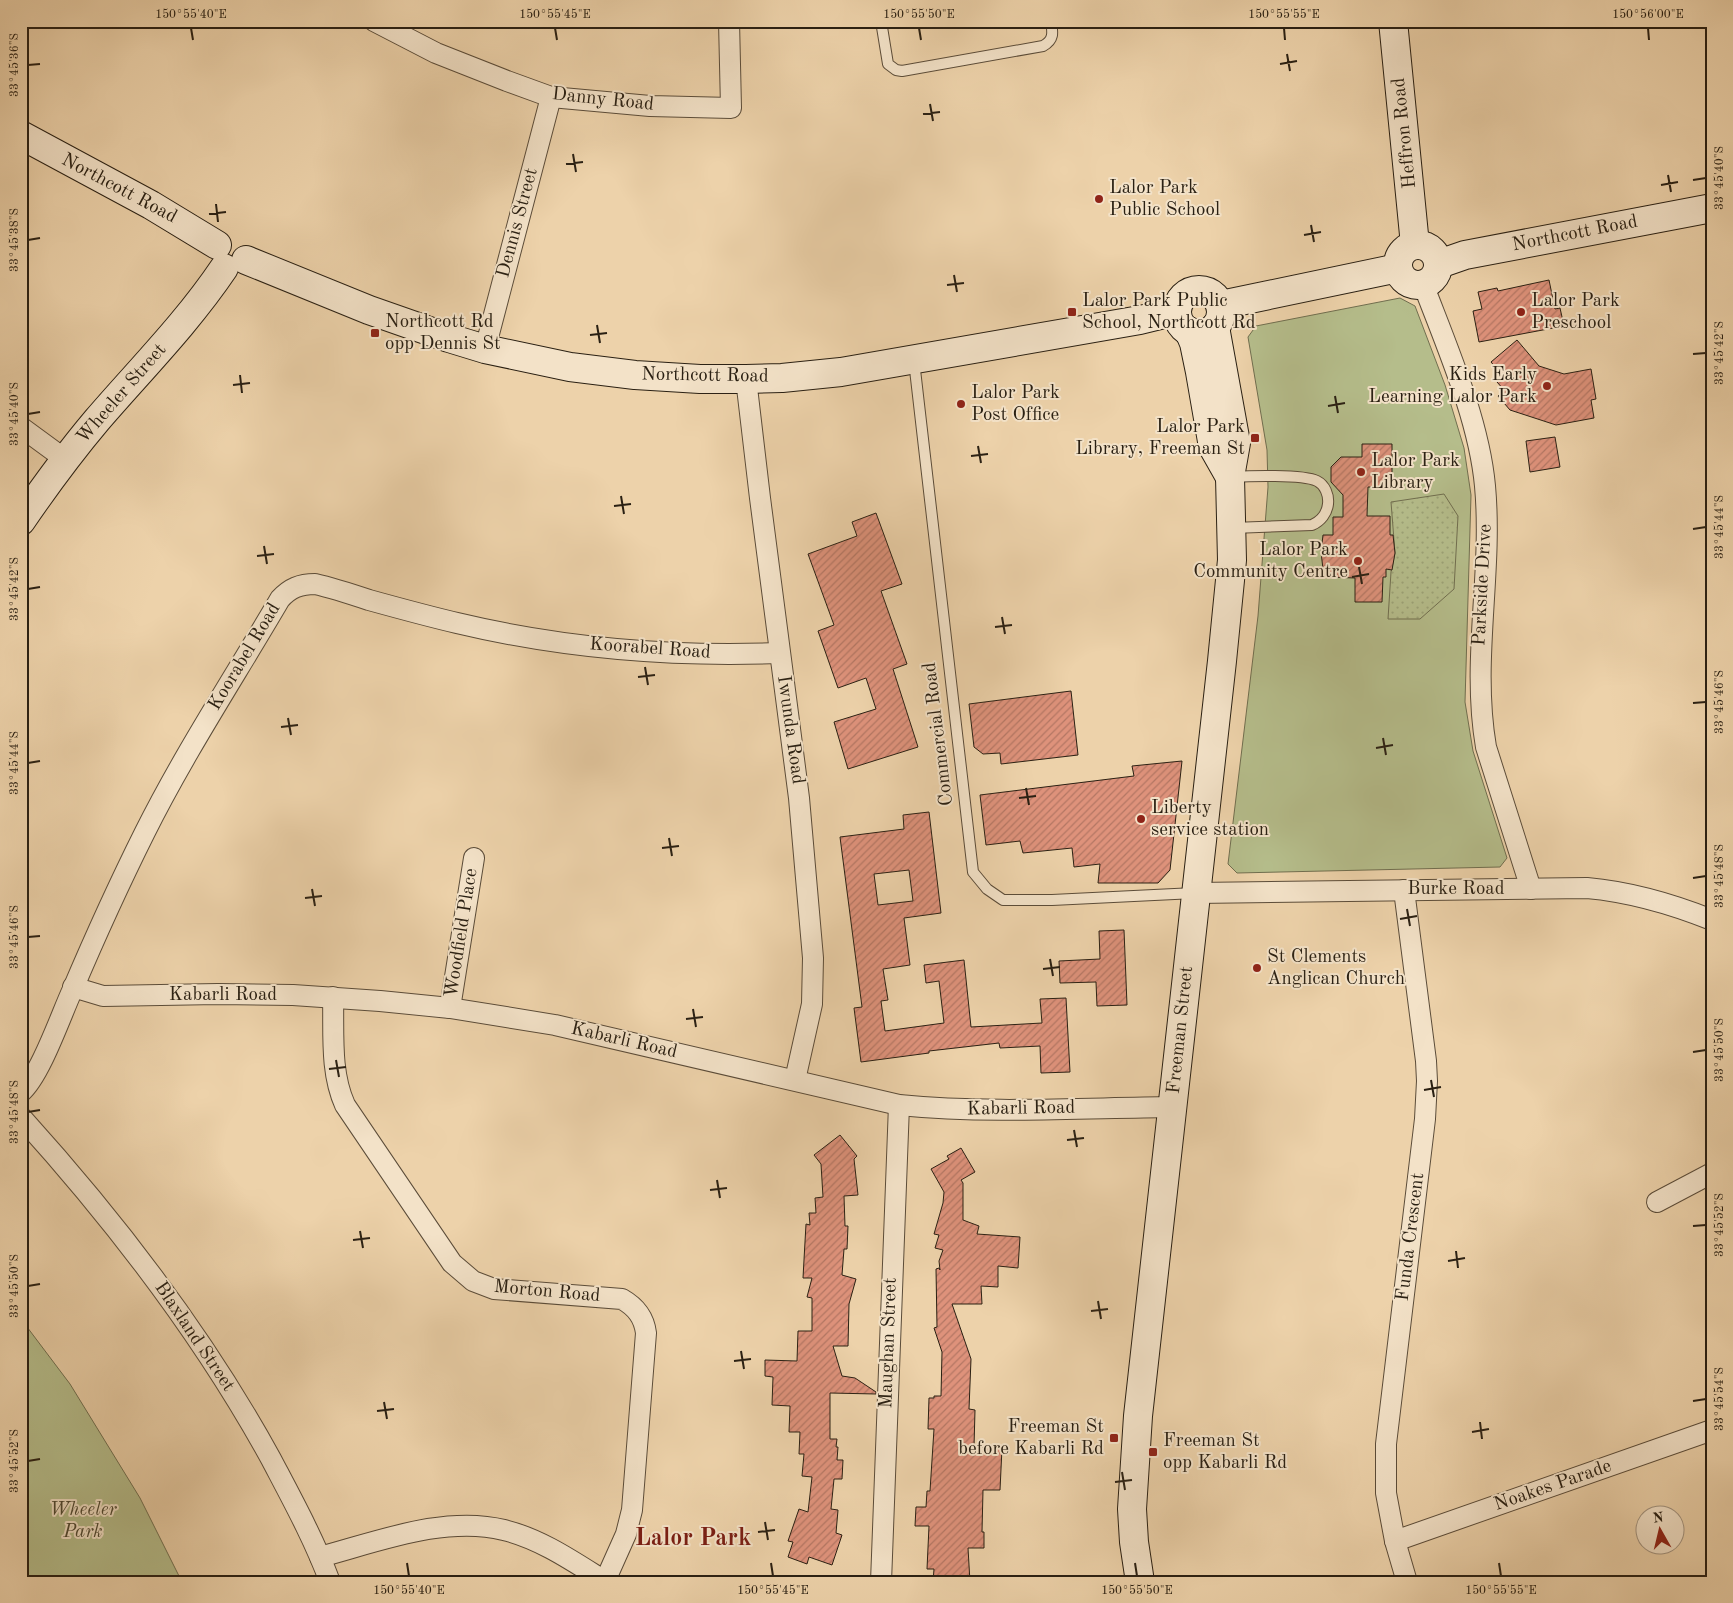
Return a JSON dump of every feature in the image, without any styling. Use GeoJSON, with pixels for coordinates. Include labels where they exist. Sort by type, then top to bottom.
{"type":"FeatureCollection","features":[{"type":"Feature","properties":{"kind":"street","name":"Danny Road"},"geometry":{"type":"LineString","coordinates":[[374,21],[436,52],[551,97],[650,106],[731,108],[729,21]]}},
{"type":"Feature","properties":{"kind":"street","name":"Heffron Road"},"geometry":{"type":"LineString","coordinates":[[1393,21],[1415,244]]}},
{"type":"Feature","properties":{"kind":"street","name":"Dennis Street"},"geometry":{"type":"LineString","coordinates":[[485,349],[551,97]]}},
{"type":"Feature","properties":{"kind":"street","name":"Northcott Road"},"geometry":{"type":"LineString","coordinates":[[21,135],[151,205],[229,258],[313,286],[369,310],[440,335],[485,349],[570,368],[672,377],[746,379],[782,378],[841,372],[1140,320],[1201,318],[1398,268]]}},
{"type":"Feature","properties":{"kind":"street","name":"Northcott Road"},"geometry":{"type":"LineString","coordinates":[[1431,274],[1465,255],[1712,208]]}},
{"type":"Feature","properties":{"kind":"street"},"geometry":{"type":"LineString","coordinates":[[1415,244],[1426,246],[1435,253],[1431,274],[1418,285],[1403,278],[1398,268],[1398,262],[1404,250],[1415,244]]}},
{"type":"Feature","properties":{"kind":"street","name":"Wheeler Street"},"geometry":{"type":"LineString","coordinates":[[21,521],[96,421],[202,301],[229,258]]}},
{"type":"Feature","properties":{"kind":"street","name":"Parkside Drive"},"geometry":{"type":"LineString","coordinates":[[1431,274],[1482,464],[1487,530],[1480,651],[1483,730],[1486,747],[1531,889]]}},
{"type":"Feature","properties":{"kind":"street","name":"Freeman Street"},"geometry":{"type":"LineString","coordinates":[[1140,1582],[1134,1542],[1133,1484],[1138,1416],[1232,560],[1230,478],[1213,447],[1194,344],[1201,318]]}},
{"type":"Feature","properties":{"kind":"street","name":"Iwunda Road"},"geometry":{"type":"LineString","coordinates":[[746,379],[779,654],[799,798],[813,958],[812,1004],[795,1080]]}},
{"type":"Feature","properties":{"kind":"street"},"geometry":{"type":"LineString","coordinates":[[21,427],[66,460]]}},
{"type":"Feature","properties":{"kind":"street","name":"Koorabel Road"},"geometry":{"type":"LineString","coordinates":[[21,1092],[26,1088],[38,1069],[73,987],[150,823],[199,733],[280,599],[292,588],[307,584],[323,586],[457,623],[536,639],[630,650],[684,653],[779,654]]}},
{"type":"Feature","properties":{"kind":"street","name":"Woodfield Place"},"geometry":{"type":"LineString","coordinates":[[450,1008],[474,858]]}},
{"type":"Feature","properties":{"kind":"street","name":"Burke Road"},"geometry":{"type":"LineString","coordinates":[[1196,893],[1588,888],[1610,890],[1711,914]]}},
{"type":"Feature","properties":{"kind":"street","name":"Funda Crescent"},"geometry":{"type":"LineString","coordinates":[[1404,890],[1427,1081],[1425,1119],[1386,1444],[1386,1493],[1395,1541],[1407,1582]]}},
{"type":"Feature","properties":{"kind":"street","name":"Kabarli Road"},"geometry":{"type":"LineString","coordinates":[[73,987],[102,996],[218,994],[333,998],[450,1008],[555,1025],[899,1105],[943,1109],[988,1110],[1172,1107]]}},
{"type":"Feature","properties":{"kind":"street","name":"Morton Road"},"geometry":{"type":"LineString","coordinates":[[333,998],[335,1071],[339,1091],[345,1105],[452,1263],[473,1281],[494,1289],[622,1299],[634,1307],[643,1321],[646,1333],[632,1510],[626,1534],[605,1581]]}},
{"type":"Feature","properties":{"kind":"street","name":"Maughan Street"},"geometry":{"type":"LineString","coordinates":[[881,1582],[899,1105]]}},
{"type":"Feature","properties":{"kind":"street","name":"Blaxland Street"},"geometry":{"type":"LineString","coordinates":[[21,1117],[91,1196],[162,1288],[205,1350],[251,1423],[299,1514],[330,1582]]}},
{"type":"Feature","properties":{"kind":"street"},"geometry":{"type":"LineString","coordinates":[[1657,1202],[1712,1173]]}},
{"type":"Feature","properties":{"kind":"street","name":"Noakes Parade"},"geometry":{"type":"LineString","coordinates":[[1395,1541],[1712,1430]]}},
{"type":"Feature","properties":{"kind":"street"},"geometry":{"type":"LineString","coordinates":[[320,1557],[414,1532],[448,1526],[484,1526],[504,1530],[543,1544],[605,1581]]}},
{"type":"Feature","properties":{"kind":"lane"},"geometry":{"type":"LineString","coordinates":[[899,21],[882,23],[888,64],[896,70],[902,71],[1043,46],[1051,40],[1053,34],[1051,21]]}},
{"type":"Feature","properties":{"kind":"lane","name":"Commercial Road"},"geometry":{"type":"LineString","coordinates":[[914,360],[973,872],[986,889],[1003,900],[1052,900],[1196,893]]}},
{"type":"Feature","properties":{"kind":"lane"},"geometry":{"type":"LineString","coordinates":[[1230,478],[1256,476],[1309,479],[1317,481],[1328,494],[1325,515],[1319,521],[1312,524],[1232,528]]}},
{"type":"Feature","properties":{"kind":"green space"},"geometry":{"type":"Polygon","coordinates":[[[1400,298],[1415,306],[1445,385],[1464,448],[1471,495],[1465,702],[1473,751],[1507,858],[1500,867],[1237,873],[1228,864],[1258,616],[1268,487],[1267,450],[1248,337],[1256,326],[1400,298]]]}},
{"type":"Feature","properties":{"kind":"green space"},"geometry":{"type":"Polygon","coordinates":[[[1444,494],[1458,516],[1454,589],[1420,619],[1388,619],[1391,572],[1395,553],[1391,502],[1444,494]]]}},
{"type":"Feature","properties":{"kind":"green space","name":"Wheeler Park"},"geometry":{"type":"Polygon","coordinates":[[[21,1319],[70,1384],[140,1498],[182,1582],[21,1582],[21,1319]]]}},
{"type":"Feature","properties":{"kind":"building"},"geometry":{"type":"Polygon","coordinates":[[[1549,280],[1555,309],[1560,308],[1564,326],[1479,342],[1473,311],[1482,309],[1478,292],[1497,288],[1498,291],[1549,280]]]}},
{"type":"Feature","properties":{"kind":"building","name":"Kids Early Learning Lalor Park"},"geometry":{"type":"Polygon","coordinates":[[[1517,340],[1539,366],[1564,374],[1591,369],[1596,399],[1591,400],[1594,418],[1556,425],[1510,410],[1498,396],[1504,390],[1497,382],[1503,376],[1491,362],[1517,340]]]}},
{"type":"Feature","properties":{"kind":"building"},"geometry":{"type":"Polygon","coordinates":[[[1555,437],[1560,467],[1530,472],[1526,441],[1555,437]]]}},
{"type":"Feature","properties":{"kind":"building","name":"Lalor Park Community Centre"},"geometry":{"type":"Polygon","coordinates":[[[1362,444],[1392,444],[1392,487],[1368,487],[1367,516],[1390,516],[1390,535],[1393,535],[1395,553],[1392,570],[1386,569],[1386,577],[1383,577],[1382,602],[1355,602],[1355,578],[1329,577],[1329,569],[1323,569],[1321,552],[1323,535],[1333,535],[1333,517],[1343,517],[1343,495],[1331,482],[1331,467],[1341,457],[1362,457],[1362,444]]]}},
{"type":"Feature","properties":{"kind":"building"},"geometry":{"type":"Polygon","coordinates":[[[876,513],[902,584],[881,591],[907,664],[893,669],[918,747],[848,769],[834,722],[876,709],[866,678],[838,688],[818,631],[834,625],[808,554],[857,536],[852,522],[876,513]]]}},
{"type":"Feature","properties":{"kind":"building"},"geometry":{"type":"Polygon","coordinates":[[[1071,691],[1078,755],[1001,764],[1000,753],[983,754],[974,747],[969,704],[1071,691]]]}},
{"type":"Feature","properties":{"kind":"building"},"geometry":{"type":"Polygon","coordinates":[[[1182,761],[1170,870],[1158,883],[1098,883],[1100,864],[1074,867],[1072,848],[1023,853],[1020,841],[986,845],[980,795],[1134,776],[1132,766],[1182,761]]]}},
{"type":"Feature","properties":{"kind":"building"},"geometry":{"type":"Polygon","coordinates":[[[929,812],[941,913],[904,918],[910,965],[883,969],[888,1000],[881,1001],[885,1031],[944,1023],[939,981],[926,983],[924,965],[964,960],[971,1027],[1042,1023],[1040,999],[1066,998],[1070,1072],[1041,1073],[1040,1046],[1000,1048],[999,1043],[929,1051],[929,1053],[861,1062],[854,1008],[862,1007],[840,837],[904,829],[903,815],[929,812]],[[909,870],[874,874],[878,905],[913,901],[909,870]]]}},
{"type":"Feature","properties":{"kind":"building"},"geometry":{"type":"Polygon","coordinates":[[[1124,930],[1127,1005],[1097,1006],[1096,982],[1060,983],[1059,961],[1100,959],[1099,931],[1124,930]]]}},
{"type":"Feature","properties":{"kind":"building"},"geometry":{"type":"Polygon","coordinates":[[[840,1135],[857,1156],[854,1159],[858,1195],[844,1196],[845,1226],[848,1226],[847,1249],[844,1249],[842,1275],[856,1279],[849,1304],[848,1346],[833,1346],[842,1376],[855,1378],[876,1392],[876,1394],[830,1393],[830,1439],[837,1439],[837,1460],[843,1460],[842,1479],[834,1479],[831,1509],[838,1510],[836,1533],[842,1535],[832,1565],[809,1557],[807,1564],[788,1557],[793,1542],[788,1541],[799,1509],[808,1512],[812,1477],[802,1476],[804,1454],[799,1454],[800,1432],[789,1432],[790,1406],[772,1405],[773,1377],[765,1376],[765,1360],[797,1361],[798,1331],[812,1331],[812,1298],[807,1297],[812,1278],[803,1278],[806,1224],[810,1225],[809,1213],[816,1213],[815,1198],[823,1197],[821,1164],[814,1155],[840,1135]]]}},
{"type":"Feature","properties":{"kind":"building"},"geometry":{"type":"Polygon","coordinates":[[[961,1148],[975,1172],[961,1180],[963,1183],[963,1220],[979,1226],[977,1234],[1020,1237],[1018,1268],[998,1266],[998,1287],[981,1286],[982,1304],[952,1304],[971,1359],[969,1409],[975,1410],[974,1447],[1002,1448],[1000,1490],[983,1490],[982,1532],[984,1532],[984,1548],[968,1548],[970,1582],[933,1582],[934,1569],[927,1569],[929,1526],[915,1526],[916,1507],[926,1507],[927,1491],[930,1491],[934,1429],[928,1429],[929,1398],[941,1396],[942,1352],[934,1328],[937,1327],[936,1269],[939,1268],[940,1270],[939,1261],[943,1250],[935,1248],[939,1235],[934,1234],[943,1203],[944,1192],[931,1169],[949,1159],[947,1156],[961,1148]]]}},
{"type":"Feature","properties":{"kind":"place","name":"Lalor Park Public School"},"geometry":{"type":"Point","coordinates":[1099,199]}},
{"type":"Feature","properties":{"kind":"place","name":"Lalor Park Public School, Northcott Rd"},"geometry":{"type":"Point","coordinates":[1072,312]}},
{"type":"Feature","properties":{"kind":"place","name":"Lalor Park Preschool"},"geometry":{"type":"Point","coordinates":[1521,312]}},
{"type":"Feature","properties":{"kind":"place","name":"Northcott Rd opp Dennis St"},"geometry":{"type":"Point","coordinates":[375,333]}},
{"type":"Feature","properties":{"kind":"place","name":"Kids Early Learning Lalor Park"},"geometry":{"type":"Point","coordinates":[1547,386]}},
{"type":"Feature","properties":{"kind":"place","name":"Lalor Park Post Office"},"geometry":{"type":"Point","coordinates":[961,404]}},
{"type":"Feature","properties":{"kind":"place","name":"Lalor Park Library, Freeman St"},"geometry":{"type":"Point","coordinates":[1255,438]}},
{"type":"Feature","properties":{"kind":"place","name":"Lalor Park Library"},"geometry":{"type":"Point","coordinates":[1361,472]}},
{"type":"Feature","properties":{"kind":"place","name":"Lalor Park Community Centre"},"geometry":{"type":"Point","coordinates":[1358,561]}},
{"type":"Feature","properties":{"kind":"place","name":"Liberty service station"},"geometry":{"type":"Point","coordinates":[1141,819]}},
{"type":"Feature","properties":{"kind":"place","name":"St Clements Anglican Church"},"geometry":{"type":"Point","coordinates":[1257,968]}},
{"type":"Feature","properties":{"kind":"place","name":"Freeman St before Kabarli Rd"},"geometry":{"type":"Point","coordinates":[1114,1438]}},
{"type":"Feature","properties":{"kind":"place","name":"Freeman St opp Kabarli Rd"},"geometry":{"type":"Point","coordinates":[1153,1452]}},
{"type":"Feature","properties":{"kind":"district","name":"Lalor Park"},"geometry":{"type":"Point","coordinates":[693,1539]}}]}
